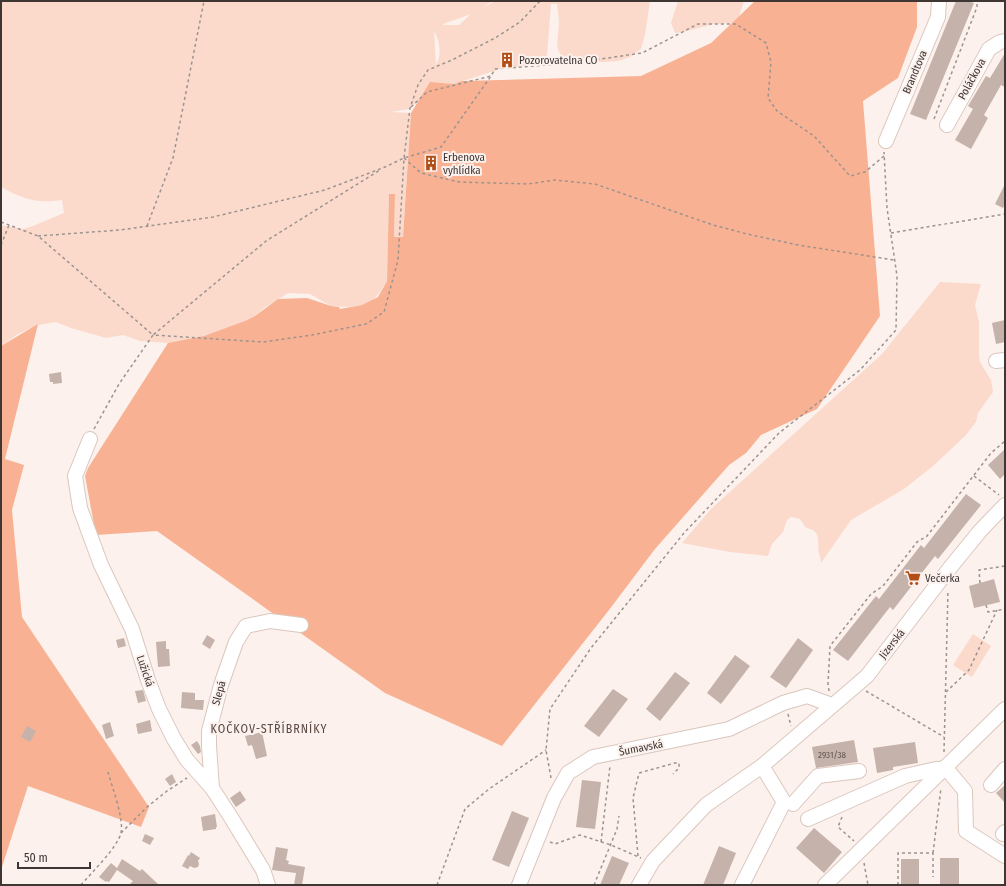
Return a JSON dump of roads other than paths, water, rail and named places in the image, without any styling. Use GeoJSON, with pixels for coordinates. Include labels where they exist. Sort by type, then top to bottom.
{"type":"FeatureCollection","features":[{"type":"Feature","properties":{"kind":"street","name":"Brandtova"},"geometry":{"type":"LineString","coordinates":[[886,141],[938,17],[939,1]]}},
{"type":"Feature","properties":{"kind":"street","name":"Poláčkova"},"geometry":{"type":"LineString","coordinates":[[940,122],[989,49],[1000,42],[1005,41]]}},
{"type":"Feature","properties":{"kind":"street","name":"Lužická"},"geometry":{"type":"LineString","coordinates":[[90,439],[75,476],[80,508],[101,565],[132,629],[159,709],[184,755],[212,788],[254,854],[266,876],[268,885]]}},
{"type":"Feature","properties":{"kind":"street","name":"Jizerská"},"geometry":{"type":"LineString","coordinates":[[639,885],[651,864],[706,805],[762,766],[867,676],[980,531],[1002,500]]}},
{"type":"Feature","properties":{"kind":"street","name":"Slepá"},"geometry":{"type":"LineString","coordinates":[[212,788],[209,746],[210,730],[221,685],[236,642],[246,626],[270,621],[300,625]]}},
{"type":"Feature","properties":{"kind":"street","name":"Šumavská"},"geometry":{"type":"LineString","coordinates":[[519,885],[554,798],[568,773],[593,757],[729,729],[785,702],[807,696],[832,705]]}},
{"type":"Feature","properties":{"kind":"street"},"geometry":{"type":"LineString","coordinates":[[825,885],[1005,709]]}},
{"type":"Feature","properties":{"kind":"street"},"geometry":{"type":"LineString","coordinates":[[762,766],[788,803],[808,824],[849,801],[905,776],[944,768]]}},
{"type":"Feature","properties":{"kind":"street"},"geometry":{"type":"LineString","coordinates":[[944,768],[965,791],[966,831],[1005,856]]}},
{"type":"Feature","properties":{"kind":"street"},"geometry":{"type":"LineString","coordinates":[[991,785],[1005,769]]}},
{"type":"Feature","properties":{"kind":"street"},"geometry":{"type":"LineString","coordinates":[[742,885],[788,803],[818,776],[859,771]]}},
{"type":"Feature","properties":{"kind":"place","name":"Pozorovatelna CO"},"geometry":{"type":"Point","coordinates":[507,60]}},
{"type":"Feature","properties":{"kind":"place","name":"Erbenova vyhlídka"},"geometry":{"type":"Point","coordinates":[431,163]}},
{"type":"Feature","properties":{"kind":"place","name":"Večerka"},"geometry":{"type":"Point","coordinates":[913,578]}},
{"type":"Feature","properties":{"kind":"district","name":"KOČKOV-STŘÍBRNÍKY"},"geometry":{"type":"Point","coordinates":[269,729]}}]}
